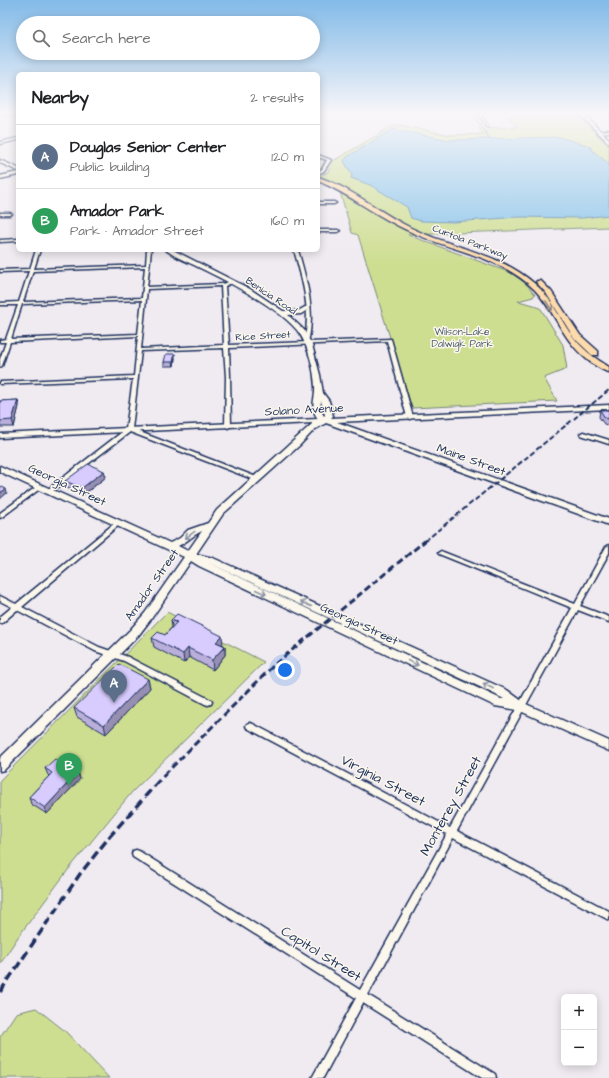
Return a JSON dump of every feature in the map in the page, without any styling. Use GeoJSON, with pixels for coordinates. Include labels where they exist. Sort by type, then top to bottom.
{"type":"FeatureCollection","features":[{"type":"Feature","properties":{"kind":"main road"},"geometry":{"type":"LineString","coordinates":[[2,162],[16,171]]}},
{"type":"Feature","properties":{"kind":"main road"},"geometry":{"type":"LineString","coordinates":[[0,178],[16,173]]}},
{"type":"Feature","properties":{"kind":"main road","name":"Curtola Parkway"},"geometry":{"type":"LineString","coordinates":[[320,175],[355,191],[415,227],[494,256],[524,271],[549,292],[577,336],[594,353],[609,363]]}},
{"type":"Feature","properties":{"kind":"main road","name":"Curtola Parkway"},"geometry":{"type":"LineString","coordinates":[[320,179],[347,191],[391,220],[412,231],[493,260],[518,274],[533,285],[542,295],[576,345],[588,356],[609,370]]}},
{"type":"Feature","properties":{"kind":"main road","name":"Benicia Road"},"geometry":{"type":"LineString","coordinates":[[173,252],[254,295],[282,313],[297,326],[308,340],[315,368],[319,394],[316,403],[317,413],[324,421]]}},
{"type":"Feature","properties":{"kind":"main road"},"geometry":{"type":"LineString","coordinates":[[282,313],[299,313],[307,308]]}},
{"type":"Feature","properties":{"kind":"main road","name":"Solano Avenue"},"geometry":{"type":"LineString","coordinates":[[0,436],[609,407]]}},
{"type":"Feature","properties":{"kind":"main road"},"geometry":{"type":"LineString","coordinates":[[373,438],[366,433],[364,428],[369,421],[374,419]]}},
{"type":"Feature","properties":{"kind":"main road","name":"Maine Street"},"geometry":{"type":"LineString","coordinates":[[324,421],[609,522]]}},
{"type":"Feature","properties":{"kind":"main road","name":"Amador Street"},"geometry":{"type":"LineString","coordinates":[[0,766],[134,633],[148,616],[210,524],[220,512],[311,428],[324,421]]}},
{"type":"Feature","properties":{"kind":"main road"},"geometry":{"type":"LineString","coordinates":[[285,423],[297,429],[297,442]]}},
{"type":"Feature","properties":{"kind":"main road","name":"Georgia Street"},"geometry":{"type":"LineString","coordinates":[[0,469],[190,555],[210,560],[476,680],[503,693],[522,707],[609,746]]}},
{"type":"Feature","properties":{"kind":"main road"},"geometry":{"type":"LineString","coordinates":[[170,546],[183,540],[191,532],[210,524]]}},
{"type":"Feature","properties":{"kind":"street"},"geometry":{"type":"LineString","coordinates":[[320,172],[327,162]]}},
{"type":"Feature","properties":{"kind":"street"},"geometry":{"type":"LineString","coordinates":[[320,203],[334,203]]}},
{"type":"Feature","properties":{"kind":"street"},"geometry":{"type":"LineString","coordinates":[[0,214],[10,214]]}},
{"type":"Feature","properties":{"kind":"street"},"geometry":{"type":"LineString","coordinates":[[320,231],[338,231]]}},
{"type":"Feature","properties":{"kind":"street"},"geometry":{"type":"LineString","coordinates":[[0,241],[16,240]]}},
{"type":"Feature","properties":{"kind":"street"},"geometry":{"type":"LineString","coordinates":[[0,366],[37,252]]}},
{"type":"Feature","properties":{"kind":"street"},"geometry":{"type":"LineString","coordinates":[[49,491],[129,430],[149,252]]}},
{"type":"Feature","properties":{"kind":"street"},"geometry":{"type":"LineString","coordinates":[[296,252],[305,288],[310,330],[308,340]]}},
{"type":"Feature","properties":{"kind":"street"},"geometry":{"type":"LineString","coordinates":[[0,271],[147,266]]}},
{"type":"Feature","properties":{"kind":"street"},"geometry":{"type":"LineString","coordinates":[[145,288],[223,286],[231,282]]}},
{"type":"Feature","properties":{"kind":"street"},"geometry":{"type":"LineString","coordinates":[[223,286],[227,347],[228,426]]}},
{"type":"Feature","properties":{"kind":"street"},"geometry":{"type":"LineString","coordinates":[[0,304],[144,299]]}},
{"type":"Feature","properties":{"kind":"street"},"geometry":{"type":"LineString","coordinates":[[0,341],[140,334]]}},
{"type":"Feature","properties":{"kind":"street","name":"Rice Street"},"geometry":{"type":"LineString","coordinates":[[139,350],[227,347],[308,340],[389,340],[410,417]]}},
{"type":"Feature","properties":{"kind":"street"},"geometry":{"type":"LineString","coordinates":[[0,383],[136,377]]}},
{"type":"Feature","properties":{"kind":"street"},"geometry":{"type":"LineString","coordinates":[[129,430],[154,438],[257,479]]}},
{"type":"Feature","properties":{"kind":"street"},"geometry":{"type":"LineString","coordinates":[[582,434],[609,442]]}},
{"type":"Feature","properties":{"kind":"street"},"geometry":{"type":"LineString","coordinates":[[0,516],[39,487]]}},
{"type":"Feature","properties":{"kind":"street"},"geometry":{"type":"LineString","coordinates":[[0,621],[118,523]]}},
{"type":"Feature","properties":{"kind":"street","name":"Monterey Street"},"geometry":{"type":"LineString","coordinates":[[317,1078],[609,547]]}},
{"type":"Feature","properties":{"kind":"street"},"geometry":{"type":"LineString","coordinates":[[442,553],[609,620]]}},
{"type":"Feature","properties":{"kind":"street"},"geometry":{"type":"LineString","coordinates":[[0,598],[97,649],[126,659],[208,702]]}},
{"type":"Feature","properties":{"kind":"street","name":"Virginia Street"},"geometry":{"type":"LineString","coordinates":[[250,726],[609,916]]}},
{"type":"Feature","properties":{"kind":"street","name":"Capitol Street"},"geometry":{"type":"LineString","coordinates":[[136,854],[491,1078]]}},
{"type":"Feature","properties":{"kind":"green space","name":"Wilson-Lake Dalwigk Park"},"geometry":{"type":"Polygon","coordinates":[[[332,162],[609,162],[609,227],[408,235],[511,273],[525,283],[535,294],[533,297],[518,301],[534,305],[541,309],[563,345],[567,369],[544,378],[557,401],[412,408],[358,235],[352,233],[340,192],[320,182],[320,176],[328,172],[332,162]]]}},
{"type":"Feature","properties":{"kind":"green space"},"geometry":{"type":"Polygon","coordinates":[[[167,612],[264,662],[132,792],[68,870],[18,937],[0,964],[0,780],[167,612]]]}},
{"type":"Feature","properties":{"kind":"green space"},"geometry":{"type":"Polygon","coordinates":[[[36,1008],[65,1031],[109,1078],[0,1078],[0,1037],[16,1013],[36,1008]]]}},
{"type":"Feature","properties":{"kind":"water"},"geometry":{"type":"Polygon","coordinates":[[[345,162],[607,162],[609,164],[609,215],[582,218],[518,217],[454,222],[421,221],[411,218],[407,207],[370,185],[351,178],[352,175],[345,162]]]}},
{"type":"Feature","properties":{"kind":"building"},"geometry":{"type":"Polygon","coordinates":[[[166,354],[175,354],[173,362],[164,362],[166,354]]]}},
{"type":"Feature","properties":{"kind":"building"},"geometry":{"type":"Polygon","coordinates":[[[18,400],[12,420],[0,421],[0,401],[18,400]]]}},
{"type":"Feature","properties":{"kind":"building"},"geometry":{"type":"Polygon","coordinates":[[[600,410],[609,410],[609,419],[605,418],[600,410]]]}},
{"type":"Feature","properties":{"kind":"building"},"geometry":{"type":"Polygon","coordinates":[[[88,464],[104,471],[82,488],[65,481],[88,464]]]}},
{"type":"Feature","properties":{"kind":"building"},"geometry":{"type":"Polygon","coordinates":[[[0,486],[6,489],[0,493],[0,486]]]}},
{"type":"Feature","properties":{"kind":"building"},"geometry":{"type":"Polygon","coordinates":[[[177,614],[222,636],[216,642],[225,646],[212,660],[188,648],[183,654],[152,638],[158,632],[165,635],[177,622],[171,620],[177,614]]]}},
{"type":"Feature","properties":{"kind":"building"},"geometry":{"type":"Polygon","coordinates":[[[119,664],[148,679],[104,725],[74,708],[119,664]]]}},
{"type":"Feature","properties":{"kind":"building"},"geometry":{"type":"Polygon","coordinates":[[[55,759],[78,772],[45,808],[29,797],[52,773],[45,768],[55,759]]]}},
{"type":"Feature","properties":{"kind":"railway"},"geometry":{"type":"LineString","coordinates":[[425,541],[609,390]]}},
{"type":"Feature","properties":{"kind":"railway"},"geometry":{"type":"LineString","coordinates":[[165,774],[275,664],[426,540]]}},
{"type":"Feature","properties":{"kind":"railway"},"geometry":{"type":"LineString","coordinates":[[0,992],[80,874],[110,836],[165,774]]}},
{"type":"Feature","properties":{"kind":"place","name":"Douglas Senior Center"},"geometry":{"type":"Point","coordinates":[114,703]}},
{"type":"Feature","properties":{"kind":"place","name":"Amador Park"},"geometry":{"type":"Point","coordinates":[69,786]}}]}
